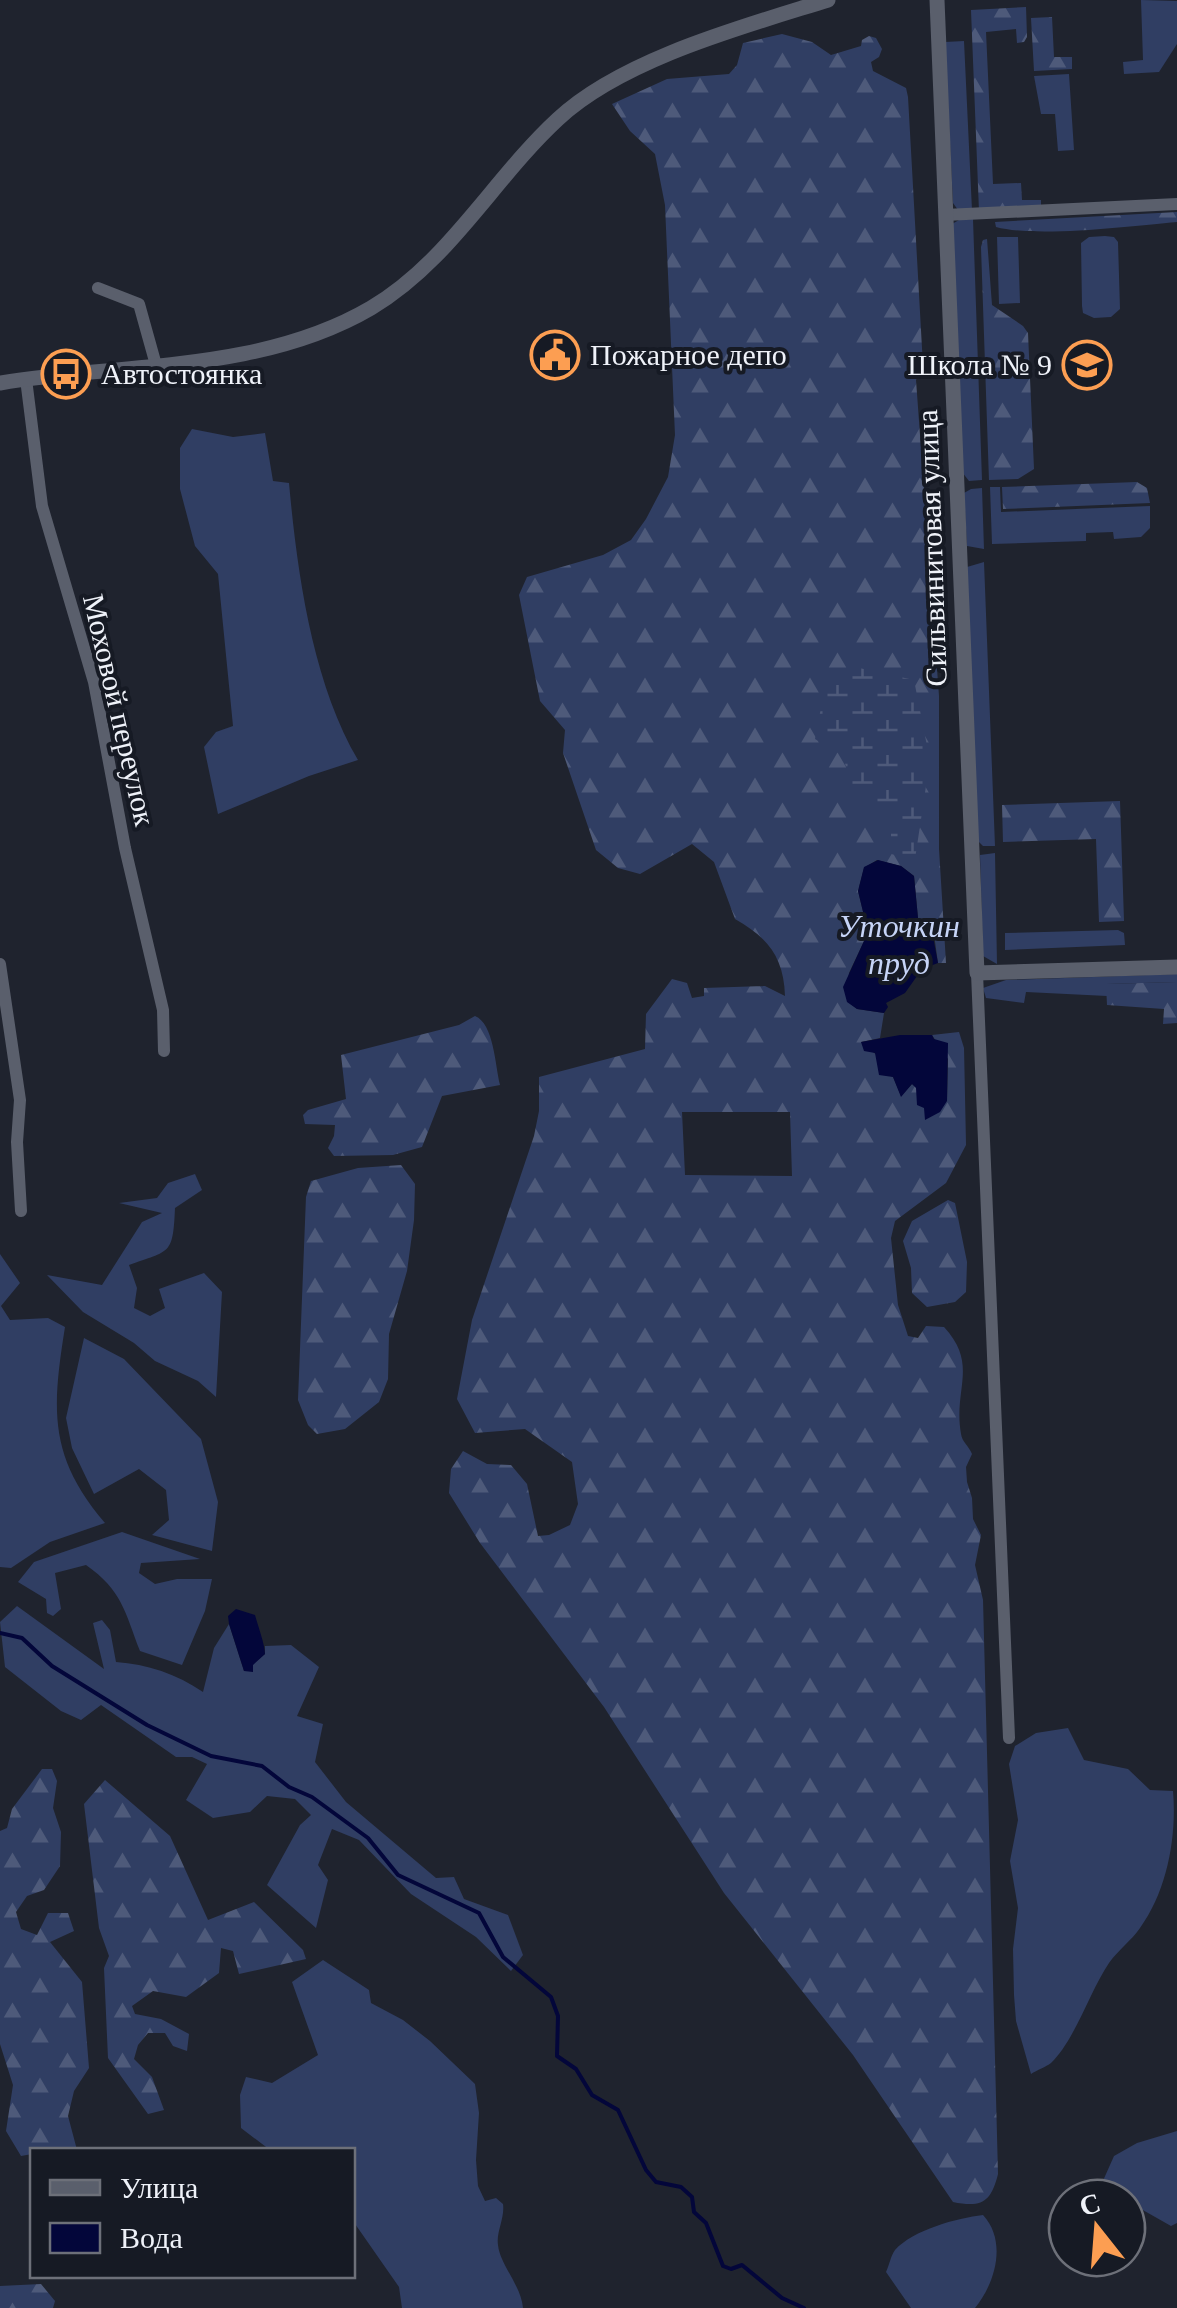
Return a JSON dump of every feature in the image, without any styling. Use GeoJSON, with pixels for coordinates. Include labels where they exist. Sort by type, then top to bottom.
{"type":"FeatureCollection","features":[{"type":"Feature","properties":{"kind":"street"},"geometry":{"type":"LineString","coordinates":[[0,383],[228,356],[324,330],[371,308],[401,286],[447,244],[545,132],[581,100],[678,52],[828,0]]}},
{"type":"Feature","properties":{"kind":"street","name":"Сильвинитовая улица"},"geometry":{"type":"LineString","coordinates":[[936,0],[977,973]]}},
{"type":"Feature","properties":{"kind":"street"},"geometry":{"type":"LineString","coordinates":[[946,215],[1177,204]]}},
{"type":"Feature","properties":{"kind":"street"},"geometry":{"type":"LineString","coordinates":[[98,288],[139,304],[156,365]]}},
{"type":"Feature","properties":{"kind":"street","name":"Моховой переулок"},"geometry":{"type":"LineString","coordinates":[[26,379],[42,506],[94,682],[124,848],[163,1010],[164,1051]]}},
{"type":"Feature","properties":{"kind":"street"},"geometry":{"type":"LineString","coordinates":[[0,964],[20,1100],[17,1142],[22,1211]]}},
{"type":"Feature","properties":{"kind":"street"},"geometry":{"type":"LineString","coordinates":[[1009,1738],[977,973],[1177,967]]}},
{"type":"Feature","properties":{"kind":"green space"},"geometry":{"type":"Polygon","coordinates":[[[1141,0],[1177,1],[1177,44],[1159,72],[1124,74],[1123,62],[1143,60],[1141,0]]]}},
{"type":"Feature","properties":{"kind":"green space"},"geometry":{"type":"Polygon","coordinates":[[[1026,7],[1024,42],[1017,43],[1016,29],[986,32],[993,184],[1021,183],[1022,200],[1041,200],[1041,206],[979,211],[971,10],[1026,7]]]}},
{"type":"Feature","properties":{"kind":"green space"},"geometry":{"type":"Polygon","coordinates":[[[1052,17],[1054,57],[1072,57],[1072,69],[1034,71],[1031,18],[1052,17]]]}},
{"type":"Feature","properties":{"kind":"green space"},"geometry":{"type":"Polygon","coordinates":[[[782,34],[812,42],[831,55],[861,46],[869,36],[876,38],[882,49],[871,62],[873,71],[906,88],[908,97],[923,366],[916,380],[939,696],[939,849],[946,963],[938,963],[933,927],[918,918],[914,876],[901,866],[877,860],[864,868],[858,891],[865,920],[864,941],[849,973],[847,1001],[857,1009],[884,1013],[880,1038],[861,1042],[879,1057],[878,1070],[893,1077],[901,1096],[912,1084],[917,1088],[917,1105],[947,1101],[948,1059],[932,1035],[959,1032],[964,1048],[966,1145],[946,1183],[895,1221],[891,1238],[898,1305],[908,1336],[918,1338],[926,1326],[944,1327],[960,1353],[963,1366],[959,1418],[961,1434],[972,1454],[966,1467],[967,1482],[973,1519],[981,1535],[975,1565],[983,1600],[998,2174],[988,2197],[971,2204],[953,2202],[853,2055],[724,1893],[604,1707],[480,1543],[449,1493],[451,1469],[463,1451],[487,1464],[511,1465],[527,1484],[538,1536],[570,1525],[578,1504],[572,1462],[525,1429],[475,1433],[457,1399],[472,1320],[534,1136],[539,1077],[645,1049],[646,1014],[672,979],[687,983],[692,998],[704,996],[704,988],[765,986],[785,996],[781,970],[772,950],[735,919],[714,862],[692,844],[640,874],[618,868],[596,850],[563,753],[565,730],[540,701],[519,595],[527,577],[603,555],[631,540],[668,477],[675,435],[665,205],[655,154],[630,131],[612,104],[667,79],[729,74],[737,65],[743,43],[782,34]],[[682,1112],[685,1175],[792,1176],[790,1112],[682,1112]]]}},
{"type":"Feature","properties":{"kind":"green space"},"geometry":{"type":"Polygon","coordinates":[[[964,41],[972,210],[958,210],[953,203],[945,42],[964,41]]]}},
{"type":"Feature","properties":{"kind":"green space"},"geometry":{"type":"Polygon","coordinates":[[[1069,74],[1074,150],[1058,151],[1055,114],[1041,114],[1034,76],[1069,74]]]}},
{"type":"Feature","properties":{"kind":"green space"},"geometry":{"type":"Polygon","coordinates":[[[1177,212],[1177,222],[1085,230],[1014,230],[996,227],[995,222],[1177,212]]]}},
{"type":"Feature","properties":{"kind":"green space"},"geometry":{"type":"Polygon","coordinates":[[[973,219],[982,480],[969,481],[962,472],[952,224],[973,219]]]}},
{"type":"Feature","properties":{"kind":"green space"},"geometry":{"type":"Polygon","coordinates":[[[1105,236],[1118,242],[1120,309],[1111,317],[1094,318],[1083,313],[1081,243],[1089,237],[1105,236]]]}},
{"type":"Feature","properties":{"kind":"green space"},"geometry":{"type":"Polygon","coordinates":[[[997,237],[1018,237],[1020,303],[999,304],[997,237]]]}},
{"type":"Feature","properties":{"kind":"green space"},"geometry":{"type":"Polygon","coordinates":[[[987,239],[992,305],[1028,333],[1034,469],[1018,479],[989,480],[981,247],[987,239]]]}},
{"type":"Feature","properties":{"kind":"green space"},"geometry":{"type":"Polygon","coordinates":[[[192,429],[233,437],[265,433],[273,481],[289,483],[302,589],[318,661],[342,729],[358,760],[218,814],[204,747],[216,732],[233,726],[218,574],[195,546],[180,489],[180,448],[192,429]]]}},
{"type":"Feature","properties":{"kind":"green space"},"geometry":{"type":"Polygon","coordinates":[[[1137,482],[1147,488],[1150,503],[1003,509],[1002,487],[1137,482]]]}},
{"type":"Feature","properties":{"kind":"green space"},"geometry":{"type":"Polygon","coordinates":[[[990,487],[1000,487],[1001,512],[1150,506],[1150,528],[1141,537],[1114,539],[1113,532],[1086,533],[1086,541],[992,544],[990,487]]]}},
{"type":"Feature","properties":{"kind":"green space"},"geometry":{"type":"Polygon","coordinates":[[[982,488],[984,549],[967,546],[964,493],[982,488]]]}},
{"type":"Feature","properties":{"kind":"green space"},"geometry":{"type":"Polygon","coordinates":[[[984,562],[995,846],[983,846],[977,840],[967,567],[984,562]]]}},
{"type":"Feature","properties":{"kind":"green space"},"geometry":{"type":"Polygon","coordinates":[[[850,666],[914,680],[927,746],[926,786],[915,859],[891,854],[891,826],[856,795],[842,755],[815,739],[825,687],[850,666]]]}},
{"type":"Feature","properties":{"kind":"green space"},"geometry":{"type":"Polygon","coordinates":[[[1120,801],[1124,921],[1099,922],[1096,839],[1003,842],[1002,805],[1120,801]]]}},
{"type":"Feature","properties":{"kind":"green space"},"geometry":{"type":"Polygon","coordinates":[[[995,853],[997,964],[983,956],[980,855],[995,853]]]}},
{"type":"Feature","properties":{"kind":"green space"},"geometry":{"type":"Polygon","coordinates":[[[1005,933],[1124,933],[1125,945],[1005,950],[1005,933]]]}},
{"type":"Feature","properties":{"kind":"green space"},"geometry":{"type":"Polygon","coordinates":[[[1177,974],[1177,982],[1107,984],[1107,996],[1026,992],[1024,1003],[986,998],[983,988],[1006,980],[1177,974]]]}},
{"type":"Feature","properties":{"kind":"green space"},"geometry":{"type":"Polygon","coordinates":[[[1177,982],[1177,1023],[1163,1024],[1164,1009],[1107,1005],[1106,984],[1177,982]]]}},
{"type":"Feature","properties":{"kind":"green space"},"geometry":{"type":"Polygon","coordinates":[[[475,1016],[490,1036],[500,1085],[442,1096],[422,1147],[393,1155],[334,1156],[328,1148],[335,1125],[305,1124],[303,1115],[308,1110],[346,1099],[341,1055],[459,1025],[475,1016]]]}},
{"type":"Feature","properties":{"kind":"green space"},"geometry":{"type":"Polygon","coordinates":[[[401,1165],[415,1184],[414,1220],[407,1271],[389,1334],[388,1379],[379,1402],[345,1429],[317,1434],[308,1425],[298,1400],[306,1197],[311,1181],[358,1168],[401,1165]]]}},
{"type":"Feature","properties":{"kind":"green space"},"geometry":{"type":"Polygon","coordinates":[[[195,1174],[202,1190],[175,1208],[173,1235],[167,1249],[129,1265],[137,1288],[134,1308],[150,1316],[165,1308],[159,1289],[204,1273],[222,1292],[216,1397],[198,1381],[155,1361],[134,1343],[83,1312],[47,1275],[102,1285],[142,1222],[162,1213],[119,1203],[157,1198],[168,1183],[195,1174]]]}},
{"type":"Feature","properties":{"kind":"green space"},"geometry":{"type":"Polygon","coordinates":[[[948,1200],[955,1203],[967,1262],[966,1292],[955,1302],[927,1307],[912,1293],[911,1268],[903,1241],[912,1221],[948,1200]]]}},
{"type":"Feature","properties":{"kind":"green space"},"geometry":{"type":"Polygon","coordinates":[[[0,1254],[20,1283],[1,1306],[10,1320],[48,1318],[65,1327],[58,1383],[59,1431],[73,1476],[105,1523],[50,1542],[11,1568],[0,1567],[0,1254]]]}},
{"type":"Feature","properties":{"kind":"green space"},"geometry":{"type":"Polygon","coordinates":[[[84,1338],[124,1359],[201,1439],[218,1502],[212,1551],[152,1535],[169,1520],[166,1490],[139,1469],[94,1494],[72,1448],[66,1418],[84,1338]]]}},
{"type":"Feature","properties":{"kind":"green space"},"geometry":{"type":"Polygon","coordinates":[[[122,1532],[200,1559],[141,1563],[139,1573],[155,1584],[177,1579],[212,1579],[205,1611],[182,1665],[140,1651],[115,1593],[86,1565],[55,1573],[61,1609],[53,1616],[47,1613],[46,1599],[18,1582],[34,1562],[122,1532]]]}},
{"type":"Feature","properties":{"kind":"green space"},"geometry":{"type":"Polygon","coordinates":[[[17,1606],[104,1669],[93,1623],[102,1620],[110,1630],[116,1662],[161,1671],[203,1692],[214,1648],[229,1624],[244,1671],[265,1654],[265,1646],[291,1645],[319,1667],[297,1716],[323,1724],[315,1762],[346,1802],[436,1878],[454,1877],[464,1899],[508,1915],[523,1955],[511,1971],[476,1937],[411,1894],[359,1840],[332,1829],[318,1865],[328,1880],[316,1928],[267,1885],[300,1825],[311,1815],[295,1799],[267,1796],[250,1812],[213,1818],[186,1800],[207,1764],[192,1757],[176,1757],[101,1705],[81,1720],[61,1711],[5,1667],[0,1622],[17,1606]]]}},
{"type":"Feature","properties":{"kind":"green space"},"geometry":{"type":"Polygon","coordinates":[[[1068,1728],[1084,1760],[1128,1769],[1150,1790],[1173,1791],[1173,1827],[1163,1881],[1149,1913],[1109,1963],[1060,2053],[1031,2074],[1016,2021],[1014,1995],[1013,1949],[1018,1908],[1010,1861],[1018,1820],[1009,1764],[1015,1746],[1036,1733],[1068,1728]]]}},
{"type":"Feature","properties":{"kind":"green space"},"geometry":{"type":"Polygon","coordinates":[[[42,1769],[52,1769],[57,1781],[53,1808],[61,1832],[60,1866],[44,1890],[27,1896],[16,1912],[21,1929],[37,1935],[48,1913],[68,1913],[74,1931],[50,1942],[82,1982],[89,2068],[74,2091],[68,2116],[76,2148],[30,2148],[30,2154],[21,2156],[6,2131],[13,2085],[0,2044],[0,1831],[7,1828],[12,1809],[42,1769]]]}},
{"type":"Feature","properties":{"kind":"green space"},"geometry":{"type":"Polygon","coordinates":[[[105,1780],[170,1836],[208,1920],[254,1902],[303,1950],[306,1959],[239,1974],[233,1951],[221,1948],[219,1973],[186,1997],[153,1991],[132,2006],[135,2014],[161,2019],[189,2034],[187,2051],[173,2046],[165,2033],[148,2033],[138,2045],[134,2059],[152,2077],[164,2110],[148,2114],[108,2058],[104,1968],[109,1956],[99,1928],[84,1804],[105,1780]]]}},
{"type":"Feature","properties":{"kind":"green space"},"geometry":{"type":"Polygon","coordinates":[[[323,1960],[369,1990],[371,2003],[403,2020],[430,2041],[475,2084],[479,2113],[478,2186],[485,2201],[496,2198],[503,2204],[498,2245],[523,2308],[402,2308],[399,2287],[355,2224],[355,2148],[267,2148],[241,2128],[240,2095],[246,2077],[272,2083],[318,2055],[292,1982],[323,1960]]]}},
{"type":"Feature","properties":{"kind":"green space"},"geometry":{"type":"Polygon","coordinates":[[[1177,2131],[1177,2223],[1171,2226],[1147,2212],[1147,2178],[1104,2178],[1114,2156],[1137,2143],[1177,2131]]]}},
{"type":"Feature","properties":{"kind":"green space"},"geometry":{"type":"Polygon","coordinates":[[[983,2215],[995,2237],[996,2262],[975,2308],[911,2308],[886,2272],[895,2250],[924,2231],[983,2215]]]}},
{"type":"Feature","properties":{"kind":"green space"},"geometry":{"type":"Polygon","coordinates":[[[41,2284],[55,2301],[53,2308],[0,2308],[0,2286],[41,2284]]]}},
{"type":"Feature","properties":{"kind":"water","name":"Уточкин пруд"},"geometry":{"type":"Polygon","coordinates":[[[878,860],[901,866],[914,876],[918,918],[930,921],[938,963],[922,969],[905,993],[886,1003],[884,1013],[857,1009],[847,1002],[843,987],[864,941],[865,920],[858,891],[864,867],[878,860]]]}},
{"type":"Feature","properties":{"kind":"water","name":"Уточкин пруд"},"geometry":{"type":"Polygon","coordinates":[[[900,1035],[932,1035],[948,1043],[947,1101],[940,1112],[925,1120],[924,1108],[917,1105],[916,1088],[912,1084],[901,1097],[893,1077],[879,1075],[875,1053],[864,1051],[861,1042],[900,1035]]]}},
{"type":"Feature","properties":{"kind":"water"},"geometry":{"type":"Polygon","coordinates":[[[236,1609],[255,1615],[263,1641],[265,1654],[253,1665],[253,1672],[244,1671],[229,1624],[228,1616],[236,1609]]]}},
{"type":"Feature","properties":{"kind":"waterway"},"geometry":{"type":"LineString","coordinates":[[0,1633],[22,1638],[52,1666],[147,1725],[211,1756],[262,1766],[368,1838],[398,1875],[479,1913],[503,1957],[551,1997],[558,2016],[557,2056],[576,2069],[592,2095],[618,2110],[646,2170],[656,2182],[681,2187],[692,2197],[694,2212],[706,2223],[723,2266],[731,2269],[742,2265],[782,2298],[804,2308]]}},
{"type":"Feature","properties":{"kind":"place","name":"Пожарное депо"},"geometry":{"type":"Point","coordinates":[555,355]}},
{"type":"Feature","properties":{"kind":"place","name":"Школа № 9"},"geometry":{"type":"Point","coordinates":[1087,365]}},
{"type":"Feature","properties":{"kind":"place","name":"Автостоянка"},"geometry":{"type":"Point","coordinates":[66,374]}}]}
